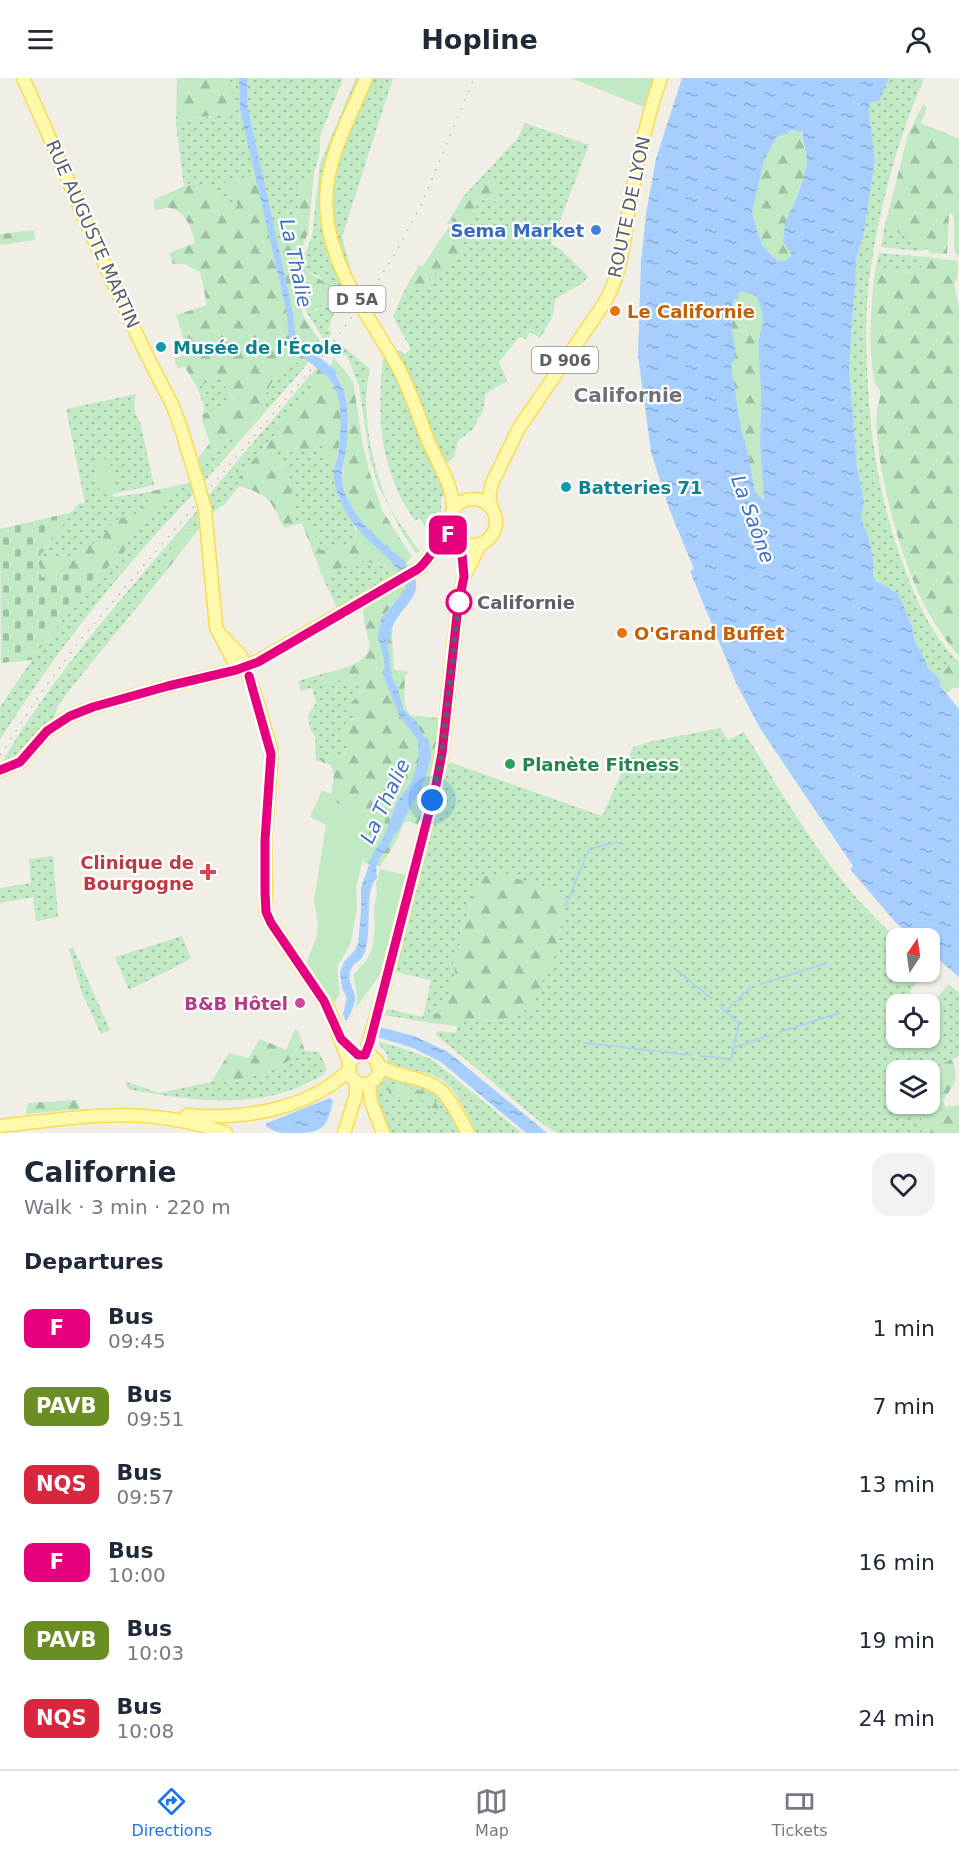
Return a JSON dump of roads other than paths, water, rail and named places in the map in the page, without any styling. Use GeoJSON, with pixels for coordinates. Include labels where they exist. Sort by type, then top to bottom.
{"type":"FeatureCollection","features":[{"type":"Feature","properties":{"kind":"main road","name":"RUE AUGUSTE MARTIN"},"geometry":{"type":"LineString","coordinates":[[23,78],[103,265],[172,404],[180,425],[205,509],[213,613],[219,633],[232,660],[245,667]]}},
{"type":"Feature","properties":{"kind":"main road","name":"D 5A"},"geometry":{"type":"LineString","coordinates":[[366,78],[330,171],[326,204],[330,238],[341,271],[406,384],[433,454],[446,479],[453,510]]}},
{"type":"Feature","properties":{"kind":"main road","name":"ROUTE DE LYON"},"geometry":{"type":"LineString","coordinates":[[492,509],[489,496],[492,483],[519,428],[609,294],[620,259],[639,155],[661,78]]}},
{"type":"Feature","properties":{"kind":"main road","name":"D 5A"},"geometry":{"type":"LineString","coordinates":[[446,479],[458,493],[466,499],[472,499]]}},
{"type":"Feature","properties":{"kind":"main road","name":"ROUTE DE LYON"},"geometry":{"type":"LineString","coordinates":[[472,499],[492,483]]}},
{"type":"Feature","properties":{"kind":"main road"},"geometry":{"type":"LineString","coordinates":[[472,499],[484,502],[492,509],[496,523],[495,530],[491,537],[480,544],[471,546],[461,543],[452,533],[449,526],[453,510],[463,501],[472,499]]}},
{"type":"Feature","properties":{"kind":"main road"},"geometry":{"type":"LineString","coordinates":[[0,770],[20,762],[55,724],[78,712],[245,667],[266,658],[418,569],[431,556],[444,537],[452,533]]}},
{"type":"Feature","properties":{"kind":"main road"},"geometry":{"type":"LineString","coordinates":[[461,543],[464,577]]}},
{"type":"Feature","properties":{"kind":"main road"},"geometry":{"type":"LineString","coordinates":[[383,1133],[362,1082],[352,1078],[370,1041],[436,785],[442,753],[458,606],[464,577],[480,544]]}},
{"type":"Feature","properties":{"kind":"main road"},"geometry":{"type":"LineString","coordinates":[[245,667],[271,754],[265,843],[266,912],[271,923],[324,1001],[341,1039],[377,1075],[362,1082],[344,1133]]}},
{"type":"Feature","properties":{"kind":"main road"},"geometry":{"type":"LineString","coordinates":[[0,1126],[116,1114],[226,1116],[260,1112],[293,1103],[313,1094],[339,1079],[362,1061]]}},
{"type":"Feature","properties":{"kind":"main road"},"geometry":{"type":"LineString","coordinates":[[362,1061],[428,1083],[440,1090],[456,1110],[468,1133]]}},
{"type":"Feature","properties":{"kind":"main road"},"geometry":{"type":"LineString","coordinates":[[132,1114],[201,1133]]}},
{"type":"Feature","properties":{"kind":"main road"},"geometry":{"type":"LineString","coordinates":[[150,1115],[186,1120],[226,1133]]}},
{"type":"Feature","properties":{"kind":"water"},"geometry":{"type":"Polygon","coordinates":[[[239,78],[247,78],[247,104],[293,313],[295,332],[302,345],[313,355],[309,360],[302,356],[290,342],[287,314],[240,110],[239,78]]]}},
{"type":"Feature","properties":{"kind":"water","name":"La Saône"},"geometry":{"type":"Polygon","coordinates":[[[682,78],[889,78],[879,101],[870,103],[875,161],[863,238],[857,255],[849,366],[857,466],[864,501],[861,518],[869,538],[874,565],[873,579],[898,593],[912,626],[915,642],[928,668],[939,678],[941,687],[959,709],[959,977],[940,961],[940,928],[902,928],[850,869],[853,866],[761,730],[736,683],[690,571],[694,569],[670,511],[651,452],[638,356],[641,261],[646,214],[656,159],[682,78]],[[792,130],[776,138],[764,161],[752,213],[762,245],[778,261],[786,260],[792,255],[783,241],[785,225],[803,180],[807,161],[802,132],[792,130]],[[740,292],[731,312],[735,358],[731,365],[741,428],[755,491],[764,501],[760,446],[761,392],[758,343],[763,321],[756,296],[740,292]]]}},
{"type":"Feature","properties":{"kind":"water"},"geometry":{"type":"Polygon","coordinates":[[[322,362],[339,381],[347,404],[348,429],[342,471],[343,487],[360,520],[409,568],[400,574],[388,558],[355,525],[338,495],[334,468],[340,437],[341,415],[333,384],[318,367],[322,362]]]}},
{"type":"Feature","properties":{"kind":"water"},"geometry":{"type":"Polygon","coordinates":[[[411,576],[414,587],[389,619],[387,632],[391,675],[404,711],[416,721],[424,738],[426,751],[417,784],[403,808],[391,843],[382,854],[376,867],[377,878],[370,896],[366,947],[361,959],[351,970],[350,980],[355,998],[346,1021],[343,1014],[347,998],[342,988],[340,972],[344,962],[358,944],[361,888],[372,856],[385,834],[397,802],[411,783],[419,760],[418,740],[399,715],[383,675],[385,664],[378,637],[381,619],[406,589],[404,580],[411,576]]]}},
{"type":"Feature","properties":{"kind":"water"},"geometry":{"type":"Polygon","coordinates":[[[380,1027],[414,1036],[448,1052],[547,1133],[526,1133],[441,1062],[413,1048],[377,1037],[380,1027]]]}},
{"type":"Feature","properties":{"kind":"water"},"geometry":{"type":"Polygon","coordinates":[[[330,1098],[333,1101],[322,1128],[311,1132],[283,1133],[266,1126],[267,1123],[330,1098]]]}},
{"type":"Feature","properties":{"kind":"waterway","name":"La Thalie"},"geometry":{"type":"LineString","coordinates":[[301,349],[331,373]]}},
{"type":"Feature","properties":{"kind":"waterway","name":"La Thalie"},"geometry":{"type":"LineString","coordinates":[[386,635],[391,618],[410,592],[410,579]]}},
{"type":"Feature","properties":{"kind":"waterway","name":"La Thalie"},"geometry":{"type":"LineString","coordinates":[[393,830],[421,775],[426,756],[424,742]]}},
{"type":"Feature","properties":{"kind":"waterway"},"geometry":{"type":"LineString","coordinates":[[566,905],[589,849],[618,842]]}},
{"type":"Feature","properties":{"kind":"waterway"},"geometry":{"type":"LineString","coordinates":[[761,984],[827,963]]}},
{"type":"Feature","properties":{"kind":"waterway"},"geometry":{"type":"LineString","coordinates":[[677,970],[712,999]]}},
{"type":"Feature","properties":{"kind":"waterway"},"geometry":{"type":"LineString","coordinates":[[726,1011],[751,987]]}},
{"type":"Feature","properties":{"kind":"waterway"},"geometry":{"type":"LineString","coordinates":[[700,1056],[731,1059],[739,1023],[720,1007]]}},
{"type":"Feature","properties":{"kind":"waterway"},"geometry":{"type":"LineString","coordinates":[[780,1032],[839,1013]]}},
{"type":"Feature","properties":{"kind":"waterway"},"geometry":{"type":"LineString","coordinates":[[736,1047],[769,1035]]}},
{"type":"Feature","properties":{"kind":"waterway"},"geometry":{"type":"LineString","coordinates":[[584,1043],[691,1055]]}},
{"type":"Feature","properties":{"kind":"railway"},"geometry":{"type":"LineString","coordinates":[[0,755],[43,690],[81,639],[326,352],[374,287],[422,203],[474,78]]}},
{"type":"Feature","properties":{"kind":"place","name":"Sema Market"},"geometry":{"type":"Point","coordinates":[596,230]}},
{"type":"Feature","properties":{"kind":"place","name":"Le Californie"},"geometry":{"type":"Point","coordinates":[615,311]}},
{"type":"Feature","properties":{"kind":"place","name":"Musée de l'École"},"geometry":{"type":"Point","coordinates":[161,347]}},
{"type":"Feature","properties":{"kind":"place","name":"Batteries 71"},"geometry":{"type":"Point","coordinates":[566,487]}},
{"type":"Feature","properties":{"kind":"place","name":"Californie"},"geometry":{"type":"Point","coordinates":[459,602]}},
{"type":"Feature","properties":{"kind":"place","name":"O'Grand Buffet"},"geometry":{"type":"Point","coordinates":[622,633]}},
{"type":"Feature","properties":{"kind":"place","name":"Planète Fitness"},"geometry":{"type":"Point","coordinates":[510,764]}},
{"type":"Feature","properties":{"kind":"place","name":"Clinique de Bourgogne"},"geometry":{"type":"Point","coordinates":[208,872]}},
{"type":"Feature","properties":{"kind":"place","name":"B&B Hôtel"},"geometry":{"type":"Point","coordinates":[300,1003]}},
{"type":"Feature","properties":{"kind":"district","name":"Californie"},"geometry":{"type":"Point","coordinates":[628,395]}}]}
